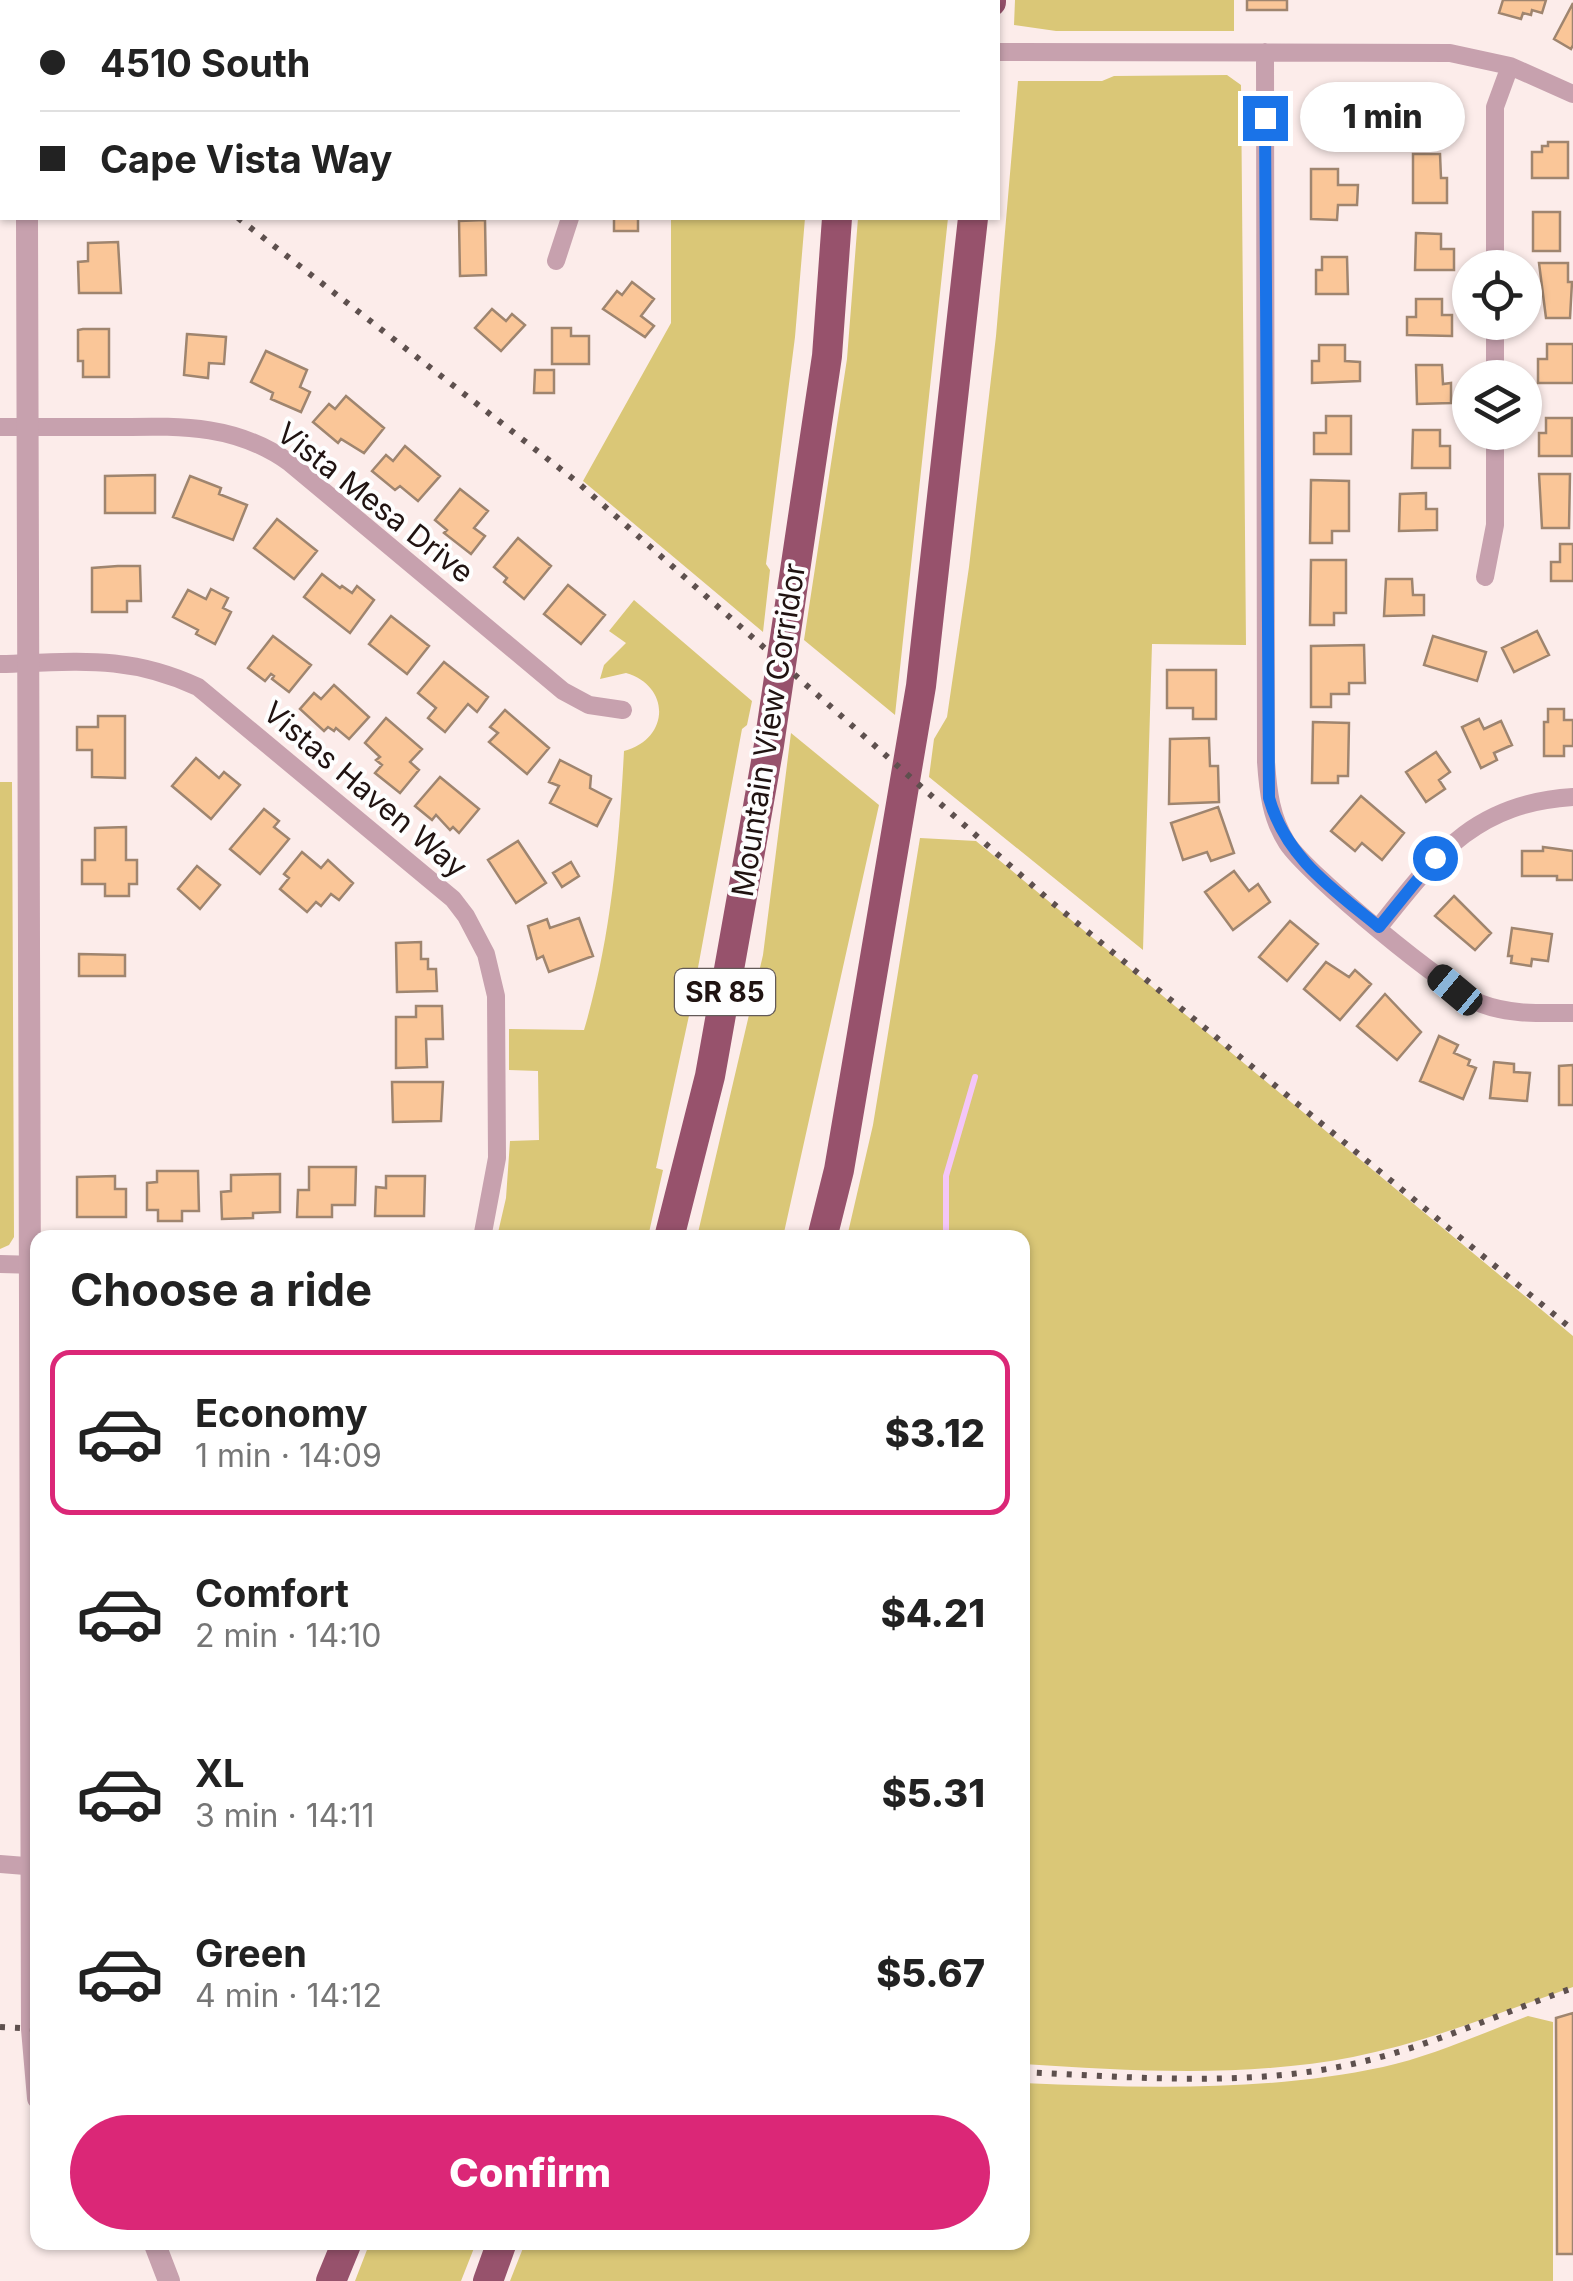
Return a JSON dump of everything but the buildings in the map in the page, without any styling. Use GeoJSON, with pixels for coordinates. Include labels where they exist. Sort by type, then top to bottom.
{"type":"FeatureCollection","features":[{"type":"Feature","properties":{"kind":"highway","name":"Mountain View Corridor"},"geometry":{"type":"LineString","coordinates":[[672,1230],[710,1076],[769,745],[827,356],[838,220]]}},
{"type":"Feature","properties":{"kind":"highway"},"geometry":{"type":"LineString","coordinates":[[824,1230],[839,1170],[921,686],[973,220]]}},
{"type":"Feature","properties":{"kind":"highway"},"geometry":{"type":"LineString","coordinates":[[331,2281],[343,2250]]}},
{"type":"Feature","properties":{"kind":"highway"},"geometry":{"type":"LineString","coordinates":[[488,2280],[499,2250]]}},
{"type":"Feature","properties":{"kind":"street"},"geometry":{"type":"LineString","coordinates":[[1000,52],[1450,53],[1510,66],[1573,94]]}},
{"type":"Feature","properties":{"kind":"street"},"geometry":{"type":"LineString","coordinates":[[1265,52],[1269,798],[1280,830],[1298,858],[1469,998],[1515,1012],[1573,1013]]}},
{"type":"Feature","properties":{"kind":"street"},"geometry":{"type":"LineString","coordinates":[[1495,250],[1495,107],[1510,66]]}},
{"type":"Feature","properties":{"kind":"street"},"geometry":{"type":"LineString","coordinates":[[27,220],[34,1230]]}},
{"type":"Feature","properties":{"kind":"street"},"geometry":{"type":"LineString","coordinates":[[556,262],[569,220]]}},
{"type":"Feature","properties":{"kind":"street","name":"Vista Mesa Drive"},"geometry":{"type":"LineString","coordinates":[[0,428],[190,426],[225,432],[259,444],[290,463],[563,692],[589,705],[623,710]]}},
{"type":"Feature","properties":{"kind":"street"},"geometry":{"type":"LineString","coordinates":[[1484,577],[1496,525],[1495,450]]}},
{"type":"Feature","properties":{"kind":"street","name":"Vistas Haven Way"},"geometry":{"type":"LineString","coordinates":[[0,664],[126,663],[164,672],[198,687],[437,884],[466,916],[486,954],[496,996],[497,1158],[484,1230]]}},
{"type":"Feature","properties":{"kind":"street"},"geometry":{"type":"LineString","coordinates":[[1379,927],[1435,858],[1470,828],[1531,802],[1573,797]]}},
{"type":"Feature","properties":{"kind":"street"},"geometry":{"type":"LineString","coordinates":[[0,1264],[30,1265]]}},
{"type":"Feature","properties":{"kind":"street"},"geometry":{"type":"LineString","coordinates":[[0,1864],[30,1867]]}},
{"type":"Feature","properties":{"kind":"street"},"geometry":{"type":"LineString","coordinates":[[157,2250],[169,2281]]}},
{"type":"Feature","properties":{"kind":"shaded area"},"geometry":{"type":"Polygon","coordinates":[[[1015,0],[1234,0],[1234,31],[1056,31],[1014,25],[1015,0]]]}},
{"type":"Feature","properties":{"kind":"shaded area"},"geometry":{"type":"Polygon","coordinates":[[[1227,75],[1241,85],[1246,645],[1152,644],[1143,950],[929,777],[934,739],[947,717],[969,567],[996,336],[1018,81],[1227,75]]]}},
{"type":"Feature","properties":{"kind":"shaded area"},"geometry":{"type":"Polygon","coordinates":[[[671,220],[805,220],[795,337],[766,564],[770,570],[763,632],[583,481],[671,323],[671,220]]]}},
{"type":"Feature","properties":{"kind":"shaded area"},"geometry":{"type":"Polygon","coordinates":[[[858,220],[948,220],[895,715],[804,640],[847,359],[858,220]]]}},
{"type":"Feature","properties":{"kind":"shaded area"},"geometry":{"type":"Polygon","coordinates":[[[634,600],[752,701],[747,725],[742,729],[690,1011],[656,1168],[663,1170],[650,1230],[499,1230],[506,1198],[510,1141],[539,1140],[538,1071],[509,1070],[509,1029],[584,1030],[612,892],[624,751],[650,736],[657,724],[657,700],[641,680],[626,673],[600,679],[604,665],[626,643],[609,631],[634,600]]]}},
{"type":"Feature","properties":{"kind":"shaded area"},"geometry":{"type":"Polygon","coordinates":[[[791,733],[879,805],[785,1230],[699,1230],[763,955],[791,733]]]}},
{"type":"Feature","properties":{"kind":"shaded area"},"geometry":{"type":"Polygon","coordinates":[[[0,782],[12,782],[14,1237],[0,1249],[0,782]]]}},
{"type":"Feature","properties":{"kind":"shaded area"},"geometry":{"type":"Polygon","coordinates":[[[920,838],[976,841],[1573,1336],[1573,1987],[1409,2043],[1312,2064],[1188,2071],[1030,2064],[1030,1230],[849,1230],[873,1125],[920,838]]]}},
{"type":"Feature","properties":{"kind":"shaded area"},"geometry":{"type":"Polygon","coordinates":[[[1528,2016],[1553,2022],[1553,2281],[510,2281],[522,2250],[1030,2250],[1030,2083],[1203,2086],[1294,2081],[1383,2067],[1528,2016]]]}},
{"type":"Feature","properties":{"kind":"shaded area"},"geometry":{"type":"Polygon","coordinates":[[[367,2250],[473,2250],[461,2281],[355,2281],[367,2250]]]}},
{"type":"Feature","properties":{"kind":"waterway"},"geometry":{"type":"LineString","coordinates":[[946,1230],[946,1176],[975,1077]]}},
{"type":"Feature","properties":{"kind":"railway"},"geometry":{"type":"LineString","coordinates":[[241,220],[576,481],[1049,900],[1573,1330]]}},
{"type":"Feature","properties":{"kind":"railway"},"geometry":{"type":"LineString","coordinates":[[1030,2072],[1190,2079],[1316,2071],[1412,2048],[1573,1988]]}},
{"type":"Feature","properties":{"kind":"railway"},"geometry":{"type":"LineString","coordinates":[[0,2027],[30,2029]]}},
{"type":"Feature","properties":{"kind":"route"},"geometry":{"type":"LineString","coordinates":[[1265,118],[1269,798],[1280,830],[1298,858],[1379,927],[1435,858]]}}]}
